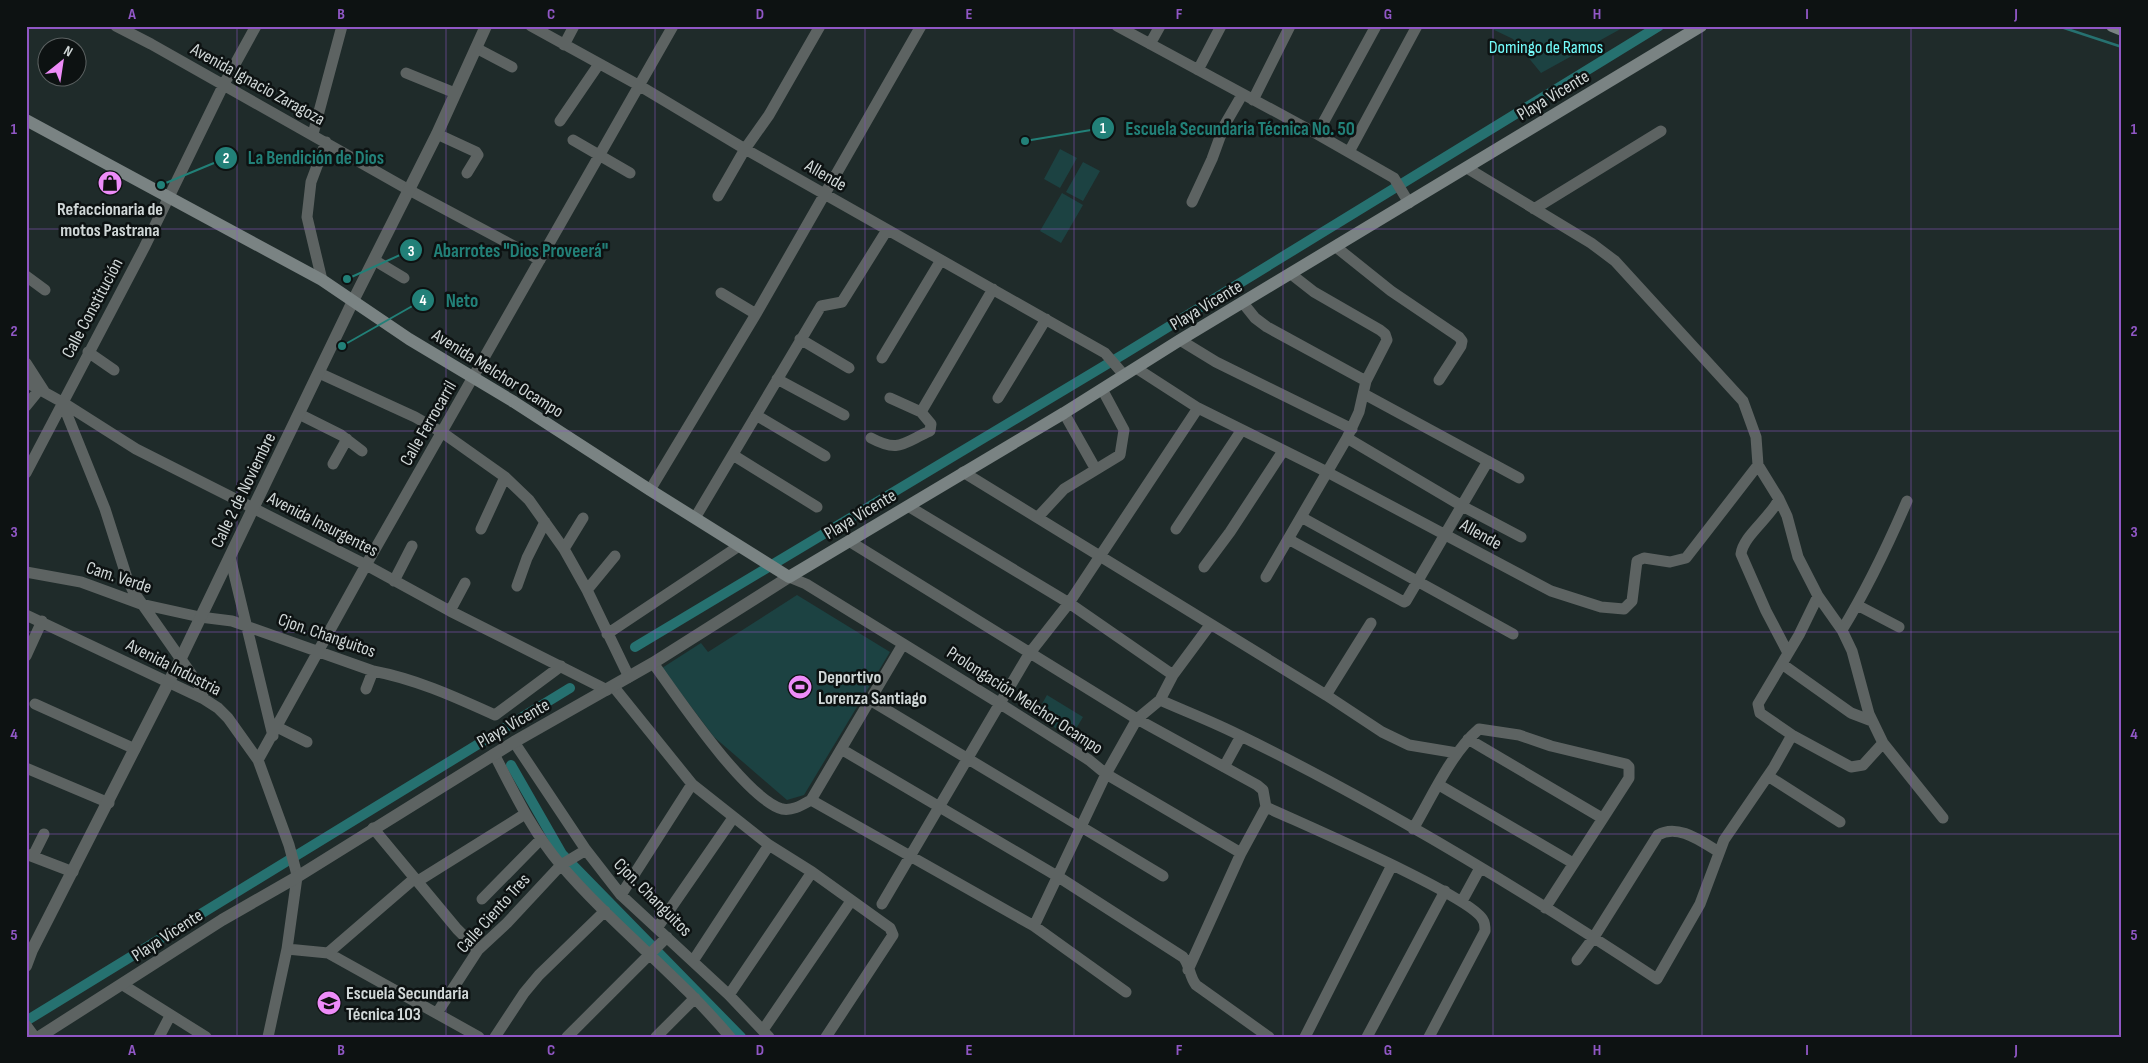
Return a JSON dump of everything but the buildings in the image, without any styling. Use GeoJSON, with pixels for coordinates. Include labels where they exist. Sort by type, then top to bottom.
{"type":"FeatureCollection","features":[{"type":"Feature","properties":{"kind":"main road","name":"Playa Vicente"},"geometry":{"type":"LineString","coordinates":[[783,573],[849,541],[908,506],[1102,389],[1121,370],[1136,368],[1701,26]]}},
{"type":"Feature","properties":{"kind":"main road"},"geometry":{"type":"LineString","coordinates":[[2112,26],[2122,30]]}},
{"type":"Feature","properties":{"kind":"main road","name":"Avenida Melchor Ocampo"},"geometry":{"type":"LineString","coordinates":[[26,120],[322,280],[409,339],[783,573]]}},
{"type":"Feature","properties":{"kind":"street","name":"Avenida Ignacio Zaragoza"},"geometry":{"type":"LineString","coordinates":[[116,26],[224,84],[409,190],[540,260]]}},
{"type":"Feature","properties":{"kind":"street","name":"Calle Constitución"},"geometry":{"type":"LineString","coordinates":[[26,472],[144,248],[224,84],[256,26]]}},
{"type":"Feature","properties":{"kind":"street"},"geometry":{"type":"LineString","coordinates":[[313,134],[342,26]]}},
{"type":"Feature","properties":{"kind":"street","name":"Calle 2 de Noviembre"},"geometry":{"type":"LineString","coordinates":[[26,966],[32,950],[181,658],[353,301],[437,134],[486,26]]}},
{"type":"Feature","properties":{"kind":"street","name":"Allende"},"geometry":{"type":"LineString","coordinates":[[531,26],[544,30],[564,45],[640,86],[745,149],[1105,353],[1121,370]]}},
{"type":"Feature","properties":{"kind":"street"},"geometry":{"type":"LineString","coordinates":[[564,45],[574,26]]}},
{"type":"Feature","properties":{"kind":"street","name":"Calle Ferrocarril"},"geometry":{"type":"LineString","coordinates":[[258,760],[366,565],[674,26]]}},
{"type":"Feature","properties":{"kind":"street"},"geometry":{"type":"LineString","coordinates":[[718,196],[745,149],[769,115],[820,26]]}},
{"type":"Feature","properties":{"kind":"street"},"geometry":{"type":"LineString","coordinates":[[650,490],[756,314],[922,26]]}},
{"type":"Feature","properties":{"kind":"street"},"geometry":{"type":"LineString","coordinates":[[1117,26],[1317,134],[1394,178],[1409,203]]}},
{"type":"Feature","properties":{"kind":"street"},"geometry":{"type":"LineString","coordinates":[[1150,44],[1160,26]]}},
{"type":"Feature","properties":{"kind":"street"},"geometry":{"type":"LineString","coordinates":[[1198,70],[1221,26]]}},
{"type":"Feature","properties":{"kind":"street"},"geometry":{"type":"LineString","coordinates":[[1253,100],[1290,26]]}},
{"type":"Feature","properties":{"kind":"street"},"geometry":{"type":"LineString","coordinates":[[1317,134],[1376,26]]}},
{"type":"Feature","properties":{"kind":"street"},"geometry":{"type":"LineString","coordinates":[[1349,152],[1417,26]]}},
{"type":"Feature","properties":{"kind":"street"},"geometry":{"type":"LineString","coordinates":[[476,48],[512,67]]}},
{"type":"Feature","properties":{"kind":"street"},"geometry":{"type":"LineString","coordinates":[[560,121],[599,64]]}},
{"type":"Feature","properties":{"kind":"street"},"geometry":{"type":"LineString","coordinates":[[406,73],[455,93]]}},
{"type":"Feature","properties":{"kind":"street"},"geometry":{"type":"LineString","coordinates":[[1192,202],[1212,160],[1224,126],[1242,95]]}},
{"type":"Feature","properties":{"kind":"street"},"geometry":{"type":"LineString","coordinates":[[1534,209],[1660,132]]}},
{"type":"Feature","properties":{"kind":"street"},"geometry":{"type":"LineString","coordinates":[[437,134],[478,155],[467,173]]}},
{"type":"Feature","properties":{"kind":"street"},"geometry":{"type":"LineString","coordinates":[[573,140],[630,173]]}},
{"type":"Feature","properties":{"kind":"street"},"geometry":{"type":"LineString","coordinates":[[322,280],[307,217],[311,182],[326,142]]}},
{"type":"Feature","properties":{"kind":"street"},"geometry":{"type":"LineString","coordinates":[[1467,168],[1591,243],[1615,261],[1738,395],[1747,409],[1756,436],[1758,465],[1787,516],[1798,557],[1818,596],[1842,630],[1852,651],[1872,721],[1883,743],[1943,818]]}},
{"type":"Feature","properties":{"kind":"street"},"geometry":{"type":"LineString","coordinates":[[695,518],[821,306],[842,302],[887,230]]}},
{"type":"Feature","properties":{"kind":"street"},"geometry":{"type":"LineString","coordinates":[[1336,247],[1391,291],[1459,336],[1462,341],[1461,346],[1439,380]]}},
{"type":"Feature","properties":{"kind":"street"},"geometry":{"type":"LineString","coordinates":[[374,260],[404,278]]}},
{"type":"Feature","properties":{"kind":"street"},"geometry":{"type":"LineString","coordinates":[[882,358],[941,260]]}},
{"type":"Feature","properties":{"kind":"street"},"geometry":{"type":"LineString","coordinates":[[1266,577],[1349,434],[1364,394],[1366,381],[1387,340],[1385,334],[1314,292],[1291,274]]}},
{"type":"Feature","properties":{"kind":"street"},"geometry":{"type":"LineString","coordinates":[[26,276],[45,290]]}},
{"type":"Feature","properties":{"kind":"street"},"geometry":{"type":"LineString","coordinates":[[921,412],[993,290]]}},
{"type":"Feature","properties":{"kind":"street"},"geometry":{"type":"LineString","coordinates":[[721,293],[756,314]]}},
{"type":"Feature","properties":{"kind":"street"},"geometry":{"type":"LineString","coordinates":[[1243,303],[1255,318],[1267,327],[1366,381]]}},
{"type":"Feature","properties":{"kind":"street"},"geometry":{"type":"LineString","coordinates":[[998,398],[1046,319]]}},
{"type":"Feature","properties":{"kind":"street"},"geometry":{"type":"LineString","coordinates":[[800,339],[850,368]]}},
{"type":"Feature","properties":{"kind":"street"},"geometry":{"type":"LineString","coordinates":[[1180,340],[1216,362],[1349,434],[1462,506],[1521,537]]}},
{"type":"Feature","properties":{"kind":"street"},"geometry":{"type":"LineString","coordinates":[[88,352],[114,370]]}},
{"type":"Feature","properties":{"kind":"street"},"geometry":{"type":"LineString","coordinates":[[26,363],[42,391],[26,406]]}},
{"type":"Feature","properties":{"kind":"street","name":"Allende"},"geometry":{"type":"LineString","coordinates":[[1136,368],[1198,408],[1327,472],[1551,591],[1601,606],[1624,609],[1632,601],[1637,562],[1644,558],[1670,562],[1686,558],[1758,465]]}},
{"type":"Feature","properties":{"kind":"street"},"geometry":{"type":"LineString","coordinates":[[319,373],[415,417],[443,433],[504,477],[529,500],[564,549],[587,590],[629,677]]}},
{"type":"Feature","properties":{"kind":"street"},"geometry":{"type":"LineString","coordinates":[[777,379],[844,416]]}},
{"type":"Feature","properties":{"kind":"street","name":"Avenida Insurgentes"},"geometry":{"type":"LineString","coordinates":[[26,382],[62,402],[136,449],[366,565],[450,611],[610,688]]}},
{"type":"Feature","properties":{"kind":"street"},"geometry":{"type":"LineString","coordinates":[[1038,517],[1064,489],[1095,468],[1112,461],[1120,455],[1124,430],[1102,389]]}},
{"type":"Feature","properties":{"kind":"street"},"geometry":{"type":"LineString","coordinates":[[1364,394],[1519,478]]}},
{"type":"Feature","properties":{"kind":"street"},"geometry":{"type":"LineString","coordinates":[[871,438],[886,446],[895,447],[930,431],[931,424],[921,412],[890,398]]}},
{"type":"Feature","properties":{"kind":"street"},"geometry":{"type":"LineString","coordinates":[[62,402],[105,509],[127,578],[141,604],[199,684],[204,699]]}},
{"type":"Feature","properties":{"kind":"street"},"geometry":{"type":"LineString","coordinates":[[882,904],[1029,654],[1069,603],[1198,408]]}},
{"type":"Feature","properties":{"kind":"street"},"geometry":{"type":"LineString","coordinates":[[1064,413],[1095,468]]}},
{"type":"Feature","properties":{"kind":"street"},"geometry":{"type":"LineString","coordinates":[[299,414],[347,439],[362,451]]}},
{"type":"Feature","properties":{"kind":"street"},"geometry":{"type":"LineString","coordinates":[[756,415],[825,456]]}},
{"type":"Feature","properties":{"kind":"street"},"geometry":{"type":"LineString","coordinates":[[1176,529],[1241,430]]}},
{"type":"Feature","properties":{"kind":"street"},"geometry":{"type":"LineString","coordinates":[[333,464],[347,439]]}},
{"type":"Feature","properties":{"kind":"street"},"geometry":{"type":"LineString","coordinates":[[1204,567],[1230,532],[1283,451]]}},
{"type":"Feature","properties":{"kind":"street"},"geometry":{"type":"LineString","coordinates":[[733,455],[817,507]]}},
{"type":"Feature","properties":{"kind":"street"},"geometry":{"type":"LineString","coordinates":[[1288,539],[1404,602],[1418,582],[1488,461]]}},
{"type":"Feature","properties":{"kind":"street"},"geometry":{"type":"LineString","coordinates":[[963,472],[1326,695],[1382,732],[1409,745],[1457,753]]}},
{"type":"Feature","properties":{"kind":"street"},"geometry":{"type":"LineString","coordinates":[[481,529],[504,477]]}},
{"type":"Feature","properties":{"kind":"street"},"geometry":{"type":"LineString","coordinates":[[1779,499],[1769,515],[1742,546],[1741,554],[1766,611],[1788,653]]}},
{"type":"Feature","properties":{"kind":"street"},"geometry":{"type":"LineString","coordinates":[[1842,630],[1857,605],[1893,534],[1907,500]]}},
{"type":"Feature","properties":{"kind":"street"},"geometry":{"type":"LineString","coordinates":[[908,506],[1069,603],[1173,676]]}},
{"type":"Feature","properties":{"kind":"street"},"geometry":{"type":"LineString","coordinates":[[1301,517],[1513,634]]}},
{"type":"Feature","properties":{"kind":"street"},"geometry":{"type":"LineString","coordinates":[[564,549],[583,518]]}},
{"type":"Feature","properties":{"kind":"street"},"geometry":{"type":"LineString","coordinates":[[517,586],[545,522]]}},
{"type":"Feature","properties":{"kind":"street"},"geometry":{"type":"LineString","coordinates":[[849,541],[1137,719],[1263,790],[1266,807],[1241,853],[1188,970]]}},
{"type":"Feature","properties":{"kind":"street"},"geometry":{"type":"LineString","coordinates":[[394,582],[412,546]]}},
{"type":"Feature","properties":{"kind":"street"},"geometry":{"type":"LineString","coordinates":[[607,634],[739,546]]}},
{"type":"Feature","properties":{"kind":"street"},"geometry":{"type":"LineString","coordinates":[[230,556],[275,731],[307,742]]}},
{"type":"Feature","properties":{"kind":"street"},"geometry":{"type":"LineString","coordinates":[[587,590],[615,556]]}},
{"type":"Feature","properties":{"kind":"street","name":"Cam. Verde"},"geometry":{"type":"LineString","coordinates":[[26,572],[81,582],[141,604],[200,617]]}},
{"type":"Feature","properties":{"kind":"street","name":"Prolongación Melchor Ocampo"},"geometry":{"type":"LineString","coordinates":[[783,573],[806,584],[902,646],[1089,760],[1106,774],[1241,853]]}},
{"type":"Feature","properties":{"kind":"street","name":"Playa Vicente"},"geometry":{"type":"LineString","coordinates":[[39,1037],[296,874],[514,742],[653,663],[783,573]]}},
{"type":"Feature","properties":{"kind":"street"},"geometry":{"type":"LineString","coordinates":[[450,611],[465,583]]}},
{"type":"Feature","properties":{"kind":"street"},"geometry":{"type":"LineString","coordinates":[[1818,596],[1809,616],[1758,704],[1760,713],[1792,735],[1851,767],[1863,765],[1883,743]]}},
{"type":"Feature","properties":{"kind":"street"},"geometry":{"type":"LineString","coordinates":[[1857,605],[1899,627]]}},
{"type":"Feature","properties":{"kind":"street","name":"Avenida Industria"},"geometry":{"type":"LineString","coordinates":[[26,615],[204,699],[218,708],[228,718],[258,760],[290,850],[296,874]]}},
{"type":"Feature","properties":{"kind":"street","name":"Cjon. Changuitos"},"geometry":{"type":"LineString","coordinates":[[200,617],[232,621],[373,671],[396,675],[444,691],[495,715],[561,666]]}},
{"type":"Feature","properties":{"kind":"street"},"geometry":{"type":"LineString","coordinates":[[26,656],[42,622]]}},
{"type":"Feature","properties":{"kind":"street"},"geometry":{"type":"LineString","coordinates":[[1326,695],[1371,623]]}},
{"type":"Feature","properties":{"kind":"street"},"geometry":{"type":"LineString","coordinates":[[1034,926],[1079,828],[1106,774],[1137,719],[1160,700],[1173,676],[1210,625]]}},
{"type":"Feature","properties":{"kind":"street"},"geometry":{"type":"LineString","coordinates":[[653,663],[710,741],[761,796],[774,805],[784,809],[792,809],[811,800],[902,646]]}},
{"type":"Feature","properties":{"kind":"street"},"geometry":{"type":"LineString","coordinates":[[1782,664],[1851,713],[1872,721]]}},
{"type":"Feature","properties":{"kind":"street"},"geometry":{"type":"LineString","coordinates":[[366,689],[373,671]]}},
{"type":"Feature","properties":{"kind":"street"},"geometry":{"type":"LineString","coordinates":[[610,688],[692,784],[769,845],[812,872],[890,928],[893,935],[826,1037]]}},
{"type":"Feature","properties":{"kind":"street"},"geometry":{"type":"LineString","coordinates":[[870,700],[1079,828],[1163,876]]}},
{"type":"Feature","properties":{"kind":"street"},"geometry":{"type":"LineString","coordinates":[[1160,700],[1241,736],[1413,829],[1594,937],[1657,980],[1700,904],[1713,874],[1719,852],[1731,829],[1768,776],[1792,735]]}},
{"type":"Feature","properties":{"kind":"street"},"geometry":{"type":"LineString","coordinates":[[35,704],[134,749]]}},
{"type":"Feature","properties":{"kind":"street"},"geometry":{"type":"LineString","coordinates":[[1413,829],[1457,753],[1479,729],[1519,736],[1550,746],[1626,764],[1629,767],[1629,778],[1545,908]]}},
{"type":"Feature","properties":{"kind":"street"},"geometry":{"type":"LineString","coordinates":[[1224,767],[1241,736]]}},
{"type":"Feature","properties":{"kind":"street"},"geometry":{"type":"LineString","coordinates":[[1468,739],[1602,818]]}},
{"type":"Feature","properties":{"kind":"street","name":"Cjon. Changuitos"},"geometry":{"type":"LineString","coordinates":[[514,742],[583,851],[621,895],[657,928],[657,946],[695,998],[730,1037]]}},
{"type":"Feature","properties":{"kind":"street"},"geometry":{"type":"LineString","coordinates":[[841,749],[1057,876],[1183,957],[1190,978],[1196,985],[1270,1037]]}},
{"type":"Feature","properties":{"kind":"street","name":"Cjon. Changuitos"},"geometry":{"type":"LineString","coordinates":[[494,754],[525,814],[541,839],[605,910],[657,946],[693,961],[729,994],[766,1033]]}},
{"type":"Feature","properties":{"kind":"street"},"geometry":{"type":"LineString","coordinates":[[26,768],[108,803]]}},
{"type":"Feature","properties":{"kind":"street"},"geometry":{"type":"LineString","coordinates":[[1768,776],[1840,822]]}},
{"type":"Feature","properties":{"kind":"street"},"geometry":{"type":"LineString","coordinates":[[621,895],[692,784]]}},
{"type":"Feature","properties":{"kind":"street"},"geometry":{"type":"LineString","coordinates":[[1439,785],[1573,863]]}},
{"type":"Feature","properties":{"kind":"street"},"geometry":{"type":"LineString","coordinates":[[811,800],[1034,926],[1126,992]]}},
{"type":"Feature","properties":{"kind":"street"},"geometry":{"type":"LineString","coordinates":[[1266,807],[1445,891],[1462,900],[1483,919],[1486,931],[1430,1037]]}},
{"type":"Feature","properties":{"kind":"street"},"geometry":{"type":"LineString","coordinates":[[328,953],[379,907],[417,879],[525,814]]}},
{"type":"Feature","properties":{"kind":"street"},"geometry":{"type":"LineString","coordinates":[[657,928],[733,818]]}},
{"type":"Feature","properties":{"kind":"street"},"geometry":{"type":"LineString","coordinates":[[373,828],[457,929],[478,950]]}},
{"type":"Feature","properties":{"kind":"street"},"geometry":{"type":"LineString","coordinates":[[1577,960],[1594,937],[1658,835],[1666,830],[1676,830],[1697,839],[1719,852]]}},
{"type":"Feature","properties":{"kind":"street"},"geometry":{"type":"LineString","coordinates":[[44,834],[29,855],[73,872]]}},
{"type":"Feature","properties":{"kind":"street"},"geometry":{"type":"LineString","coordinates":[[482,899],[541,839]]}},
{"type":"Feature","properties":{"kind":"street"},"geometry":{"type":"LineString","coordinates":[[693,961],[769,845]]}},
{"type":"Feature","properties":{"kind":"street","name":"Calle Ciento Tres"},"geometry":{"type":"LineString","coordinates":[[437,1013],[478,950],[507,923],[562,863],[583,851]]}},
{"type":"Feature","properties":{"kind":"street"},"geometry":{"type":"LineString","coordinates":[[1305,1037],[1392,866]]}},
{"type":"Feature","properties":{"kind":"street"},"geometry":{"type":"LineString","coordinates":[[1462,900],[1480,868]]}},
{"type":"Feature","properties":{"kind":"street"},"geometry":{"type":"LineString","coordinates":[[729,994],[812,872]]}},
{"type":"Feature","properties":{"kind":"street"},"geometry":{"type":"LineString","coordinates":[[268,1037],[287,949],[296,874]]}},
{"type":"Feature","properties":{"kind":"street"},"geometry":{"type":"LineString","coordinates":[[1368,1037],[1445,891]]}},
{"type":"Feature","properties":{"kind":"street"},"geometry":{"type":"LineString","coordinates":[[766,1033],[851,901]]}},
{"type":"Feature","properties":{"kind":"street"},"geometry":{"type":"LineString","coordinates":[[495,1037],[524,993],[539,975],[605,910]]}},
{"type":"Feature","properties":{"kind":"street"},"geometry":{"type":"LineString","coordinates":[[567,1037],[657,946]]}},
{"type":"Feature","properties":{"kind":"street"},"geometry":{"type":"LineString","coordinates":[[287,949],[328,953],[479,1037]]}},
{"type":"Feature","properties":{"kind":"street"},"geometry":{"type":"LineString","coordinates":[[123,985],[206,1037]]}},
{"type":"Feature","properties":{"kind":"street"},"geometry":{"type":"LineString","coordinates":[[656,1037],[695,998]]}},
{"type":"Feature","properties":{"kind":"street"},"geometry":{"type":"LineString","coordinates":[[159,1037],[170,1016]]}},
{"type":"Feature","properties":{"kind":"green space","name":"Domingo de Ramos"},"geometry":{"type":"Polygon","coordinates":[[[1486,26],[1626,26],[1541,73],[1513,39],[1486,26]]]}},
{"type":"Feature","properties":{"kind":"green space"},"geometry":{"type":"Polygon","coordinates":[[[1060,149],[1077,158],[1060,188],[1044,179],[1060,149]]]}},
{"type":"Feature","properties":{"kind":"green space"},"geometry":{"type":"Polygon","coordinates":[[[1083,162],[1100,171],[1083,201],[1066,192],[1083,162]]]}},
{"type":"Feature","properties":{"kind":"green space"},"geometry":{"type":"Polygon","coordinates":[[[1062,193],[1083,205],[1061,243],[1040,231],[1062,193]]]}},
{"type":"Feature","properties":{"kind":"green space"},"geometry":{"type":"Polygon","coordinates":[[[797,595],[890,652],[804,795],[787,800],[714,737],[662,668],[701,643],[708,652],[797,595]]]}},
{"type":"Feature","properties":{"kind":"green space"},"geometry":{"type":"Polygon","coordinates":[[[1047,695],[1083,717],[1071,737],[1035,716],[1047,695]]]}},
{"type":"Feature","properties":{"kind":"waterway"},"geometry":{"type":"LineString","coordinates":[[635,647],[1124,354],[1659,26]]}},
{"type":"Feature","properties":{"kind":"waterway"},"geometry":{"type":"LineString","coordinates":[[2058,26],[2122,47]]}},
{"type":"Feature","properties":{"kind":"waterway"},"geometry":{"type":"LineString","coordinates":[[26,1021],[570,688]]}},
{"type":"Feature","properties":{"kind":"waterway"},"geometry":{"type":"LineString","coordinates":[[511,765],[562,854],[741,1037]]}},
{"type":"Feature","properties":{"kind":"place","name":"Escuela Secundaria Técnica No. 50"},"geometry":{"type":"Point","coordinates":[1025,141]}},
{"type":"Feature","properties":{"kind":"place","name":"Refaccionaria de motos Pastrana"},"geometry":{"type":"Point","coordinates":[110,183]}},
{"type":"Feature","properties":{"kind":"place","name":"La Bendición de Dios"},"geometry":{"type":"Point","coordinates":[161,185]}},
{"type":"Feature","properties":{"kind":"place","name":"Abarrotes \"Dios Proveerá\""},"geometry":{"type":"Point","coordinates":[347,279]}},
{"type":"Feature","properties":{"kind":"place","name":"Neto"},"geometry":{"type":"Point","coordinates":[342,346]}},
{"type":"Feature","properties":{"kind":"place","name":"Deportivo Lorenza Santiago"},"geometry":{"type":"Point","coordinates":[800,687]}},
{"type":"Feature","properties":{"kind":"place","name":"Escuela Secundaria Técnica 103"},"geometry":{"type":"Point","coordinates":[329,1003]}}]}
